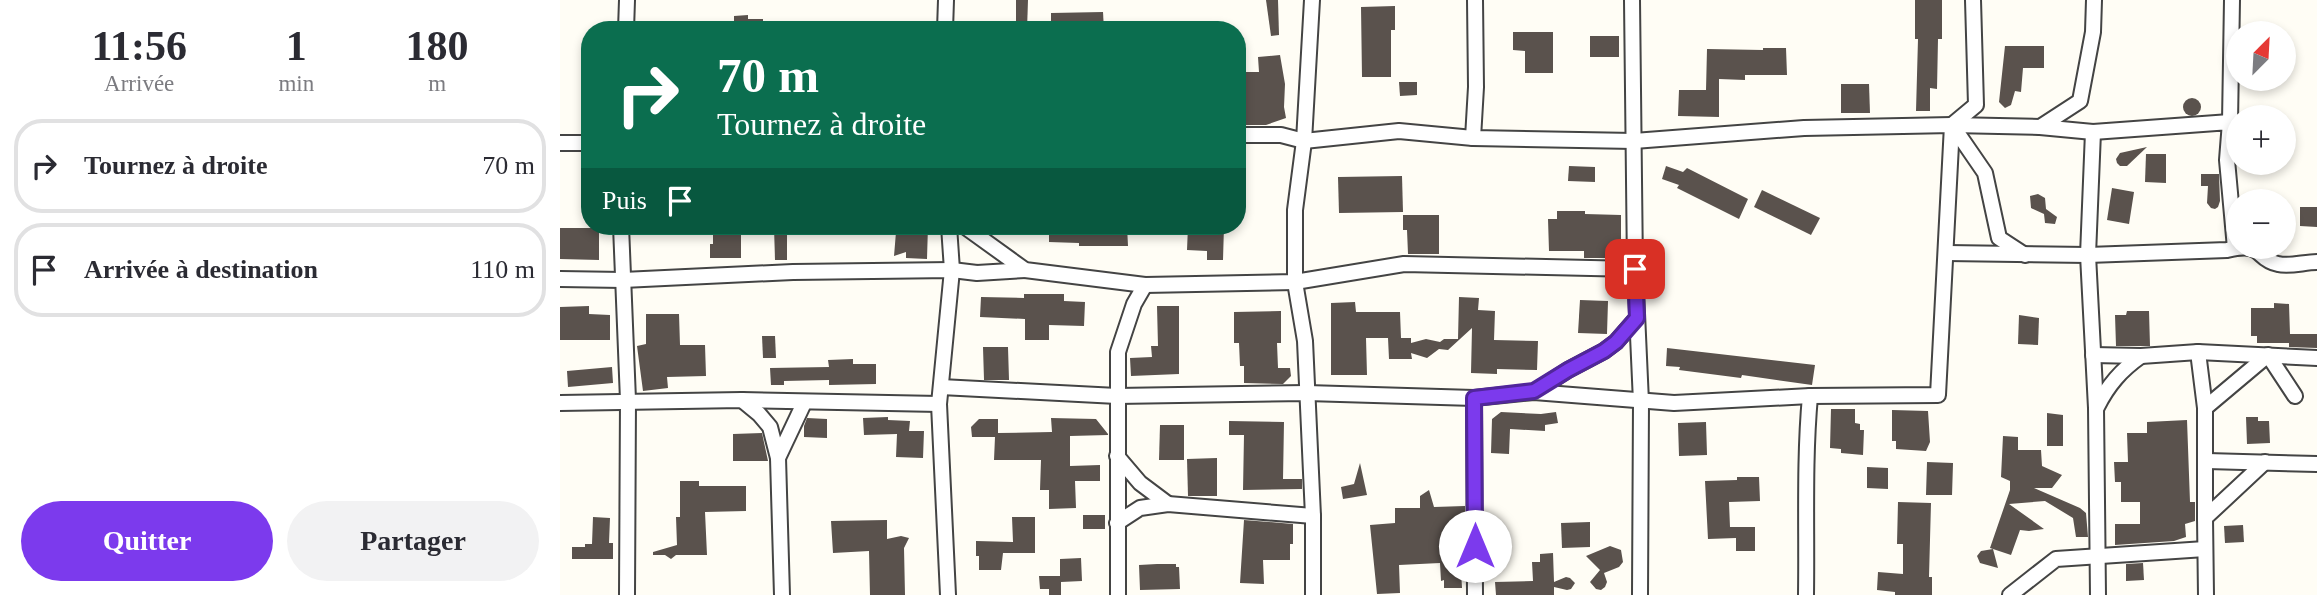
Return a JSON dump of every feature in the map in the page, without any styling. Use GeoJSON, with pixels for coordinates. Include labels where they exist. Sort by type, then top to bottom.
{"type":"FeatureCollection","features":[{"type":"Feature","properties":{"kind":"street"},"geometry":{"type":"LineString","coordinates":[[626,21],[627,0]]}},
{"type":"Feature","properties":{"kind":"street"},"geometry":{"type":"LineString","coordinates":[[945,21],[946,0]]}},
{"type":"Feature","properties":{"kind":"street"},"geometry":{"type":"LineString","coordinates":[[1473,138],[1476,87],[1475,0]]}},
{"type":"Feature","properties":{"kind":"street"},"geometry":{"type":"LineString","coordinates":[[1632,0],[1635,269],[1641,402],[1640,595]]}},
{"type":"Feature","properties":{"kind":"street"},"geometry":{"type":"LineString","coordinates":[[941,387],[1117,396],[1307,393],[1474,398],[1534,391],[1641,402],[1684,403],[1810,396],[1938,395],[1952,125],[1976,105],[1973,0]]}},
{"type":"Feature","properties":{"kind":"street"},"geometry":{"type":"LineString","coordinates":[[2040,127],[2080,102],[2092,32],[2094,0]]}},
{"type":"Feature","properties":{"kind":"street"},"geometry":{"type":"LineString","coordinates":[[2230,105],[2232,0]]}},
{"type":"Feature","properties":{"kind":"street"},"geometry":{"type":"LineString","coordinates":[[1310,5],[1304,141],[1295,210],[1295,282],[1305,341],[1313,516],[1313,595]]}},
{"type":"Feature","properties":{"kind":"street"},"geometry":{"type":"LineString","coordinates":[[1246,135],[1280,135],[1304,141],[1398,131],[1473,138],[1634,141],[1804,128],[1952,125],[2040,127],[2092,132],[2226,122]]}},
{"type":"Feature","properties":{"kind":"street"},"geometry":{"type":"LineString","coordinates":[[1952,125],[1985,173],[1999,239],[2026,255]]}},
{"type":"Feature","properties":{"kind":"street"},"geometry":{"type":"LineString","coordinates":[[2092,132],[2088,255],[2096,408],[2098,595]]}},
{"type":"Feature","properties":{"kind":"street"},"geometry":{"type":"LineString","coordinates":[[560,143],[581,143]]}},
{"type":"Feature","properties":{"kind":"street"},"geometry":{"type":"LineString","coordinates":[[621,235],[628,400],[627,595]]}},
{"type":"Feature","properties":{"kind":"street"},"geometry":{"type":"LineString","coordinates":[[948,595],[939,404],[952,270],[950,235]]}},
{"type":"Feature","properties":{"kind":"street"},"geometry":{"type":"LineString","coordinates":[[976,235],[1025,270]]}},
{"type":"Feature","properties":{"kind":"street"},"geometry":{"type":"LineString","coordinates":[[1947,253],[2088,255],[2226,248]]}},
{"type":"Feature","properties":{"kind":"street"},"geometry":{"type":"LineString","coordinates":[[2268,259],[2274,264],[2287,265],[2317,262]]}},
{"type":"Feature","properties":{"kind":"street"},"geometry":{"type":"LineString","coordinates":[[560,279],[623,280],[793,272],[952,270],[977,273],[1025,270],[1145,285],[1295,282],[1404,264],[1635,269]]}},
{"type":"Feature","properties":{"kind":"street"},"geometry":{"type":"LineString","coordinates":[[1118,595],[1118,352],[1135,304],[1145,285]]}},
{"type":"Feature","properties":{"kind":"street"},"geometry":{"type":"LineString","coordinates":[[1534,391],[1604,351],[1616,342],[1637,318]]}},
{"type":"Feature","properties":{"kind":"street"},"geometry":{"type":"LineString","coordinates":[[2093,355],[2141,356],[2198,352],[2317,358]]}},
{"type":"Feature","properties":{"kind":"street"},"geometry":{"type":"LineString","coordinates":[[2198,352],[2205,408],[2207,461],[2206,595]]}},
{"type":"Feature","properties":{"kind":"street"},"geometry":{"type":"LineString","coordinates":[[2267,355],[2295,396]]}},
{"type":"Feature","properties":{"kind":"street"},"geometry":{"type":"LineString","coordinates":[[2205,408],[2267,355]]}},
{"type":"Feature","properties":{"kind":"street"},"geometry":{"type":"LineString","coordinates":[[2096,408],[2115,378],[2141,356]]}},
{"type":"Feature","properties":{"kind":"street"},"geometry":{"type":"LineString","coordinates":[[1806,595],[1808,541],[1805,446],[1810,396]]}},
{"type":"Feature","properties":{"kind":"street"},"geometry":{"type":"LineString","coordinates":[[1474,398],[1475,595]]}},
{"type":"Feature","properties":{"kind":"street"},"geometry":{"type":"LineString","coordinates":[[560,403],[742,400],[939,404]]}},
{"type":"Feature","properties":{"kind":"street"},"geometry":{"type":"LineString","coordinates":[[742,400],[770,427],[778,458],[782,595]]}},
{"type":"Feature","properties":{"kind":"street"},"geometry":{"type":"LineString","coordinates":[[778,458],[804,403]]}},
{"type":"Feature","properties":{"kind":"street"},"geometry":{"type":"LineString","coordinates":[[1117,456],[1140,483],[1168,504]]}},
{"type":"Feature","properties":{"kind":"street"},"geometry":{"type":"LineString","coordinates":[[2207,461],[2317,464]]}},
{"type":"Feature","properties":{"kind":"street"},"geometry":{"type":"LineString","coordinates":[[2206,518],[2265,461]]}},
{"type":"Feature","properties":{"kind":"street"},"geometry":{"type":"LineString","coordinates":[[1117,523],[1140,508],[1168,504],[1313,516]]}},
{"type":"Feature","properties":{"kind":"street"},"geometry":{"type":"LineString","coordinates":[[2010,595],[2056,559],[2206,550]]}},
{"type":"Feature","properties":{"kind":"building"},"geometry":{"type":"Polygon","coordinates":[[[1016,0],[1028,0],[1027,21],[1016,21],[1016,0]]]}},
{"type":"Feature","properties":{"kind":"building"},"geometry":{"type":"Polygon","coordinates":[[[1266,0],[1278,0],[1279,35],[1271,36],[1266,0]]]}},
{"type":"Feature","properties":{"kind":"building"},"geometry":{"type":"Polygon","coordinates":[[[1915,0],[1942,0],[1942,39],[1938,39],[1937,89],[1930,88],[1930,111],[1916,111],[1918,39],[1915,39],[1915,0]]]}},
{"type":"Feature","properties":{"kind":"building"},"geometry":{"type":"Polygon","coordinates":[[[1395,6],[1395,30],[1391,30],[1391,77],[1362,77],[1361,7],[1395,6]]]}},
{"type":"Feature","properties":{"kind":"building"},"geometry":{"type":"Polygon","coordinates":[[[1103,12],[1104,21],[1051,21],[1051,13],[1103,12]]]}},
{"type":"Feature","properties":{"kind":"building"},"geometry":{"type":"Polygon","coordinates":[[[748,15],[748,19],[763,21],[734,21],[734,16],[748,15]]]}},
{"type":"Feature","properties":{"kind":"building"},"geometry":{"type":"Polygon","coordinates":[[[1513,32],[1553,32],[1553,73],[1525,73],[1525,51],[1513,50],[1513,32]]]}},
{"type":"Feature","properties":{"kind":"building"},"geometry":{"type":"Polygon","coordinates":[[[1590,36],[1619,36],[1619,57],[1590,57],[1590,36]]]}},
{"type":"Feature","properties":{"kind":"building"},"geometry":{"type":"Polygon","coordinates":[[[2005,46],[2044,46],[2044,68],[2023,68],[2021,92],[2015,91],[2011,105],[2005,108],[1999,102],[2005,46]]]}},
{"type":"Feature","properties":{"kind":"building"},"geometry":{"type":"Polygon","coordinates":[[[1786,48],[1787,75],[1745,75],[1745,80],[1719,79],[1719,117],[1678,116],[1679,90],[1706,90],[1707,49],[1786,48]]]}},
{"type":"Feature","properties":{"kind":"building"},"geometry":{"type":"Polygon","coordinates":[[[1280,55],[1285,84],[1286,118],[1266,125],[1246,125],[1246,72],[1259,72],[1258,57],[1280,55]]]}},
{"type":"Feature","properties":{"kind":"building"},"geometry":{"type":"Polygon","coordinates":[[[1399,82],[1417,82],[1417,95],[1400,96],[1399,82]]]}},
{"type":"Feature","properties":{"kind":"building"},"geometry":{"type":"Polygon","coordinates":[[[1841,84],[1869,84],[1870,113],[1841,113],[1841,84]]]}},
{"type":"Feature","properties":{"kind":"building"},"geometry":{"type":"Polygon","coordinates":[[[2188,98],[2196,98],[2201,107],[2199,114],[2188,116],[2183,111],[2183,103],[2188,98]]]}},
{"type":"Feature","properties":{"kind":"building"},"geometry":{"type":"Polygon","coordinates":[[[2147,147],[2127,166],[2117,163],[2116,159],[2120,153],[2147,147]]]}},
{"type":"Feature","properties":{"kind":"building"},"geometry":{"type":"Polygon","coordinates":[[[2146,154],[2166,154],[2166,183],[2145,182],[2146,154]]]}},
{"type":"Feature","properties":{"kind":"building"},"geometry":{"type":"Polygon","coordinates":[[[1569,166],[1595,167],[1595,182],[1568,181],[1569,166]]]}},
{"type":"Feature","properties":{"kind":"building"},"geometry":{"type":"Polygon","coordinates":[[[1666,166],[1683,172],[1687,168],[1748,199],[1739,219],[1677,188],[1679,185],[1662,179],[1666,166]]]}},
{"type":"Feature","properties":{"kind":"building"},"geometry":{"type":"Polygon","coordinates":[[[2201,174],[2219,174],[2220,201],[2215,209],[2207,203],[2208,186],[2201,186],[2201,174]]]}},
{"type":"Feature","properties":{"kind":"building"},"geometry":{"type":"Polygon","coordinates":[[[1402,176],[1403,212],[1339,213],[1338,177],[1402,176]]]}},
{"type":"Feature","properties":{"kind":"building"},"geometry":{"type":"Polygon","coordinates":[[[2112,188],[2134,192],[2129,224],[2107,220],[2112,188]]]}},
{"type":"Feature","properties":{"kind":"building"},"geometry":{"type":"Polygon","coordinates":[[[1762,190],[1820,218],[1811,235],[1754,207],[1762,190]]]}},
{"type":"Feature","properties":{"kind":"building"},"geometry":{"type":"Polygon","coordinates":[[[2038,194],[2045,198],[2046,209],[2057,217],[2055,224],[2045,223],[2044,214],[2031,208],[2030,196],[2038,194]]]}},
{"type":"Feature","properties":{"kind":"building"},"geometry":{"type":"Polygon","coordinates":[[[2300,207],[2317,207],[2317,227],[2300,226],[2300,207]]]}},
{"type":"Feature","properties":{"kind":"building"},"geometry":{"type":"Polygon","coordinates":[[[1557,211],[1621,215],[1621,251],[1613,258],[1584,258],[1584,251],[1549,251],[1548,219],[1557,219],[1557,211]]]}},
{"type":"Feature","properties":{"kind":"building"},"geometry":{"type":"Polygon","coordinates":[[[1403,215],[1439,215],[1439,254],[1408,254],[1403,215]]]}},
{"type":"Feature","properties":{"kind":"building"},"geometry":{"type":"Polygon","coordinates":[[[560,228],[581,228],[581,235],[599,235],[599,260],[560,259],[560,228]]]}},
{"type":"Feature","properties":{"kind":"building"},"geometry":{"type":"Polygon","coordinates":[[[713,235],[741,235],[741,258],[710,258],[710,244],[713,244],[713,235]]]}},
{"type":"Feature","properties":{"kind":"building"},"geometry":{"type":"Polygon","coordinates":[[[774,235],[787,235],[787,260],[775,260],[774,235]]]}},
{"type":"Feature","properties":{"kind":"building"},"geometry":{"type":"Polygon","coordinates":[[[896,235],[928,235],[927,259],[906,258],[906,252],[894,256],[896,235]]]}},
{"type":"Feature","properties":{"kind":"building"},"geometry":{"type":"Polygon","coordinates":[[[1049,235],[1127,235],[1128,246],[1079,246],[1079,243],[1049,242],[1049,235]]]}},
{"type":"Feature","properties":{"kind":"building"},"geometry":{"type":"Polygon","coordinates":[[[1188,235],[1224,235],[1223,260],[1207,260],[1207,251],[1187,250],[1188,235]]]}},
{"type":"Feature","properties":{"kind":"building"},"geometry":{"type":"Polygon","coordinates":[[[1024,294],[1064,294],[1064,301],[1085,302],[1084,326],[1049,325],[1049,340],[1025,340],[1025,319],[980,317],[981,297],[1024,298],[1024,294]]]}},
{"type":"Feature","properties":{"kind":"building"},"geometry":{"type":"Polygon","coordinates":[[[1459,297],[1479,298],[1478,310],[1495,311],[1494,340],[1538,341],[1537,370],[1497,369],[1497,374],[1471,373],[1472,328],[1448,350],[1439,349],[1427,358],[1411,353],[1412,359],[1389,359],[1388,338],[1366,338],[1367,375],[1331,375],[1331,303],[1355,302],[1356,312],[1400,312],[1401,338],[1411,338],[1411,343],[1426,339],[1440,342],[1444,339],[1458,339],[1459,297]]]}},
{"type":"Feature","properties":{"kind":"building"},"geometry":{"type":"Polygon","coordinates":[[[1580,300],[1608,301],[1607,334],[1578,333],[1580,300]]]}},
{"type":"Feature","properties":{"kind":"building"},"geometry":{"type":"Polygon","coordinates":[[[2274,303],[2289,304],[2290,334],[2317,334],[2317,348],[2289,347],[2289,343],[2257,343],[2257,336],[2251,336],[2251,308],[2274,308],[2274,303]]]}},
{"type":"Feature","properties":{"kind":"building"},"geometry":{"type":"Polygon","coordinates":[[[589,306],[589,314],[610,315],[610,340],[560,340],[560,307],[589,306]]]}},
{"type":"Feature","properties":{"kind":"building"},"geometry":{"type":"Polygon","coordinates":[[[1157,306],[1179,306],[1179,374],[1131,376],[1130,358],[1152,357],[1151,346],[1158,346],[1157,306]]]}},
{"type":"Feature","properties":{"kind":"building"},"geometry":{"type":"Polygon","coordinates":[[[1281,311],[1281,343],[1277,343],[1278,368],[1290,368],[1291,376],[1283,384],[1244,383],[1244,366],[1240,366],[1239,343],[1234,343],[1234,312],[1281,311]]]}},
{"type":"Feature","properties":{"kind":"building"},"geometry":{"type":"Polygon","coordinates":[[[2127,311],[2149,311],[2150,346],[2116,346],[2115,315],[2126,315],[2127,311]]]}},
{"type":"Feature","properties":{"kind":"building"},"geometry":{"type":"Polygon","coordinates":[[[646,314],[679,314],[680,345],[705,345],[706,376],[667,377],[668,388],[643,391],[637,346],[646,344],[646,314]]]}},
{"type":"Feature","properties":{"kind":"building"},"geometry":{"type":"Polygon","coordinates":[[[2019,315],[2039,318],[2038,345],[2018,344],[2019,315]]]}},
{"type":"Feature","properties":{"kind":"building"},"geometry":{"type":"Polygon","coordinates":[[[762,336],[775,336],[776,358],[763,358],[762,336]]]}},
{"type":"Feature","properties":{"kind":"building"},"geometry":{"type":"Polygon","coordinates":[[[983,347],[1008,347],[1009,380],[984,380],[983,347]]]}},
{"type":"Feature","properties":{"kind":"building"},"geometry":{"type":"Polygon","coordinates":[[[1667,348],[1815,365],[1812,385],[1679,370],[1680,367],[1666,366],[1667,348]]]}},
{"type":"Feature","properties":{"kind":"building"},"geometry":{"type":"Polygon","coordinates":[[[853,359],[853,364],[876,364],[876,384],[829,385],[829,380],[784,381],[784,385],[771,385],[770,368],[829,367],[828,360],[853,359]]]}},
{"type":"Feature","properties":{"kind":"building"},"geometry":{"type":"Polygon","coordinates":[[[612,367],[613,383],[568,387],[567,371],[612,367]]]}},
{"type":"Feature","properties":{"kind":"building"},"geometry":{"type":"Polygon","coordinates":[[[1831,409],[1855,409],[1855,423],[1860,424],[1860,430],[1864,430],[1863,455],[1841,453],[1841,449],[1830,448],[1831,409]]]}},
{"type":"Feature","properties":{"kind":"building"},"geometry":{"type":"Polygon","coordinates":[[[1892,410],[1928,411],[1930,442],[1926,451],[1896,449],[1896,441],[1892,441],[1892,410]]]}},
{"type":"Feature","properties":{"kind":"building"},"geometry":{"type":"Polygon","coordinates":[[[1501,412],[1556,412],[1558,423],[1545,425],[1545,431],[1510,429],[1509,454],[1491,453],[1492,419],[1501,412]]]}},
{"type":"Feature","properties":{"kind":"building"},"geometry":{"type":"Polygon","coordinates":[[[2047,413],[2063,415],[2063,446],[2047,446],[2047,413]]]}},
{"type":"Feature","properties":{"kind":"building"},"geometry":{"type":"Polygon","coordinates":[[[888,417],[888,420],[910,421],[909,431],[924,431],[923,458],[896,457],[897,434],[864,435],[863,418],[888,417]]]}},
{"type":"Feature","properties":{"kind":"building"},"geometry":{"type":"Polygon","coordinates":[[[2246,417],[2269,421],[2270,443],[2247,444],[2246,417]]]}},
{"type":"Feature","properties":{"kind":"building"},"geometry":{"type":"Polygon","coordinates":[[[807,418],[827,419],[827,438],[804,437],[807,418]]]}},
{"type":"Feature","properties":{"kind":"building"},"geometry":{"type":"Polygon","coordinates":[[[1051,418],[1096,419],[1108,434],[1070,436],[1070,466],[1100,465],[1100,481],[1075,481],[1076,508],[1049,509],[1049,490],[1040,490],[1041,460],[994,460],[995,437],[972,437],[971,427],[979,419],[998,419],[998,433],[1052,432],[1051,418]]]}},
{"type":"Feature","properties":{"kind":"building"},"geometry":{"type":"Polygon","coordinates":[[[2187,420],[2190,502],[2195,502],[2195,521],[2185,524],[2186,537],[2174,541],[2115,545],[2115,524],[2140,524],[2140,502],[2121,502],[2121,482],[2115,482],[2114,462],[2128,462],[2127,433],[2147,433],[2147,422],[2187,420]]]}},
{"type":"Feature","properties":{"kind":"building"},"geometry":{"type":"Polygon","coordinates":[[[1229,421],[1284,422],[1283,479],[1302,479],[1302,489],[1243,490],[1244,435],[1229,435],[1229,421]]]}},
{"type":"Feature","properties":{"kind":"building"},"geometry":{"type":"Polygon","coordinates":[[[1706,422],[1707,455],[1679,456],[1678,423],[1706,422]]]}},
{"type":"Feature","properties":{"kind":"building"},"geometry":{"type":"Polygon","coordinates":[[[1160,425],[1184,425],[1184,460],[1159,460],[1160,425]]]}},
{"type":"Feature","properties":{"kind":"building"},"geometry":{"type":"Polygon","coordinates":[[[762,433],[768,461],[733,461],[733,434],[762,433]]]}},
{"type":"Feature","properties":{"kind":"building"},"geometry":{"type":"Polygon","coordinates":[[[2003,436],[2018,437],[2018,450],[2041,450],[2042,466],[2062,475],[2052,488],[2034,488],[2086,513],[2088,537],[2076,537],[2073,518],[2045,501],[2009,504],[2044,529],[2020,530],[2011,555],[1990,548],[2010,490],[2010,481],[2001,477],[2003,436]]]}},
{"type":"Feature","properties":{"kind":"building"},"geometry":{"type":"Polygon","coordinates":[[[1217,458],[1217,496],[1188,496],[1187,459],[1217,458]]]}},
{"type":"Feature","properties":{"kind":"building"},"geometry":{"type":"Polygon","coordinates":[[[1927,462],[1953,463],[1952,495],[1926,495],[1927,462]]]}},
{"type":"Feature","properties":{"kind":"building"},"geometry":{"type":"Polygon","coordinates":[[[1360,463],[1367,495],[1343,499],[1341,487],[1354,484],[1360,463]]]}},
{"type":"Feature","properties":{"kind":"building"},"geometry":{"type":"Polygon","coordinates":[[[1867,467],[1888,468],[1888,489],[1867,488],[1867,467]]]}},
{"type":"Feature","properties":{"kind":"building"},"geometry":{"type":"Polygon","coordinates":[[[1737,477],[1759,477],[1760,501],[1729,502],[1730,527],[1755,527],[1755,551],[1736,551],[1736,538],[1708,539],[1705,481],[1737,480],[1737,477]]]}},
{"type":"Feature","properties":{"kind":"building"},"geometry":{"type":"Polygon","coordinates":[[[680,481],[699,481],[699,486],[746,486],[746,511],[705,512],[707,555],[676,555],[671,559],[665,555],[653,555],[653,552],[677,545],[676,517],[680,517],[680,481]]]}},
{"type":"Feature","properties":{"kind":"building"},"geometry":{"type":"Polygon","coordinates":[[[1429,490],[1434,507],[1465,506],[1465,551],[1460,552],[1462,588],[1444,588],[1440,563],[1399,565],[1400,593],[1377,594],[1370,525],[1395,523],[1395,508],[1420,508],[1420,496],[1429,490]]]}},
{"type":"Feature","properties":{"kind":"building"},"geometry":{"type":"Polygon","coordinates":[[[1898,502],[1931,503],[1929,577],[1932,577],[1932,595],[1895,595],[1895,592],[1877,590],[1878,572],[1903,574],[1903,544],[1897,544],[1898,502]]]}},
{"type":"Feature","properties":{"kind":"building"},"geometry":{"type":"Polygon","coordinates":[[[1083,515],[1105,515],[1105,529],[1083,529],[1083,515]]]}},
{"type":"Feature","properties":{"kind":"building"},"geometry":{"type":"Polygon","coordinates":[[[593,517],[610,518],[609,543],[613,543],[613,559],[572,559],[572,547],[592,544],[593,517]]]}},
{"type":"Feature","properties":{"kind":"building"},"geometry":{"type":"Polygon","coordinates":[[[1012,517],[1035,517],[1035,553],[1003,553],[1001,570],[979,570],[976,541],[1013,542],[1012,517]]]}},
{"type":"Feature","properties":{"kind":"building"},"geometry":{"type":"Polygon","coordinates":[[[887,520],[887,539],[901,536],[909,538],[904,548],[905,595],[870,595],[869,551],[833,553],[831,521],[887,520]]]}},
{"type":"Feature","properties":{"kind":"building"},"geometry":{"type":"Polygon","coordinates":[[[1244,520],[1293,524],[1290,560],[1263,560],[1264,584],[1240,583],[1244,520]]]}},
{"type":"Feature","properties":{"kind":"building"},"geometry":{"type":"Polygon","coordinates":[[[1590,522],[1590,547],[1562,548],[1561,523],[1590,522]]]}},
{"type":"Feature","properties":{"kind":"building"},"geometry":{"type":"Polygon","coordinates":[[[2243,525],[2244,542],[2225,543],[2224,526],[2243,525]]]}},
{"type":"Feature","properties":{"kind":"building"},"geometry":{"type":"Polygon","coordinates":[[[1610,546],[1621,550],[1623,562],[1619,567],[1604,573],[1607,582],[1605,587],[1596,589],[1590,582],[1600,570],[1586,556],[1610,546]]]}},
{"type":"Feature","properties":{"kind":"building"},"geometry":{"type":"Polygon","coordinates":[[[1993,549],[1998,568],[1980,563],[1977,556],[1981,551],[1993,549]]]}},
{"type":"Feature","properties":{"kind":"building"},"geometry":{"type":"Polygon","coordinates":[[[1553,553],[1554,582],[1570,578],[1575,583],[1571,589],[1554,587],[1554,595],[1496,595],[1495,582],[1533,581],[1532,562],[1540,562],[1540,554],[1553,553]]]}},
{"type":"Feature","properties":{"kind":"building"},"geometry":{"type":"Polygon","coordinates":[[[1081,558],[1082,581],[1061,582],[1061,595],[1049,595],[1049,589],[1040,589],[1039,576],[1060,576],[1060,559],[1081,558]]]}},
{"type":"Feature","properties":{"kind":"building"},"geometry":{"type":"Polygon","coordinates":[[[2143,563],[2144,580],[2126,581],[2126,564],[2143,563]]]}},
{"type":"Feature","properties":{"kind":"building"},"geometry":{"type":"Polygon","coordinates":[[[1176,564],[1176,567],[1179,567],[1180,589],[1140,590],[1139,565],[1176,564]]]}},
{"type":"Feature","properties":{"kind":"route"},"geometry":{"type":"LineString","coordinates":[[1475,546],[1474,398],[1534,391],[1616,342],[1637,318],[1635,269]]}}]}
